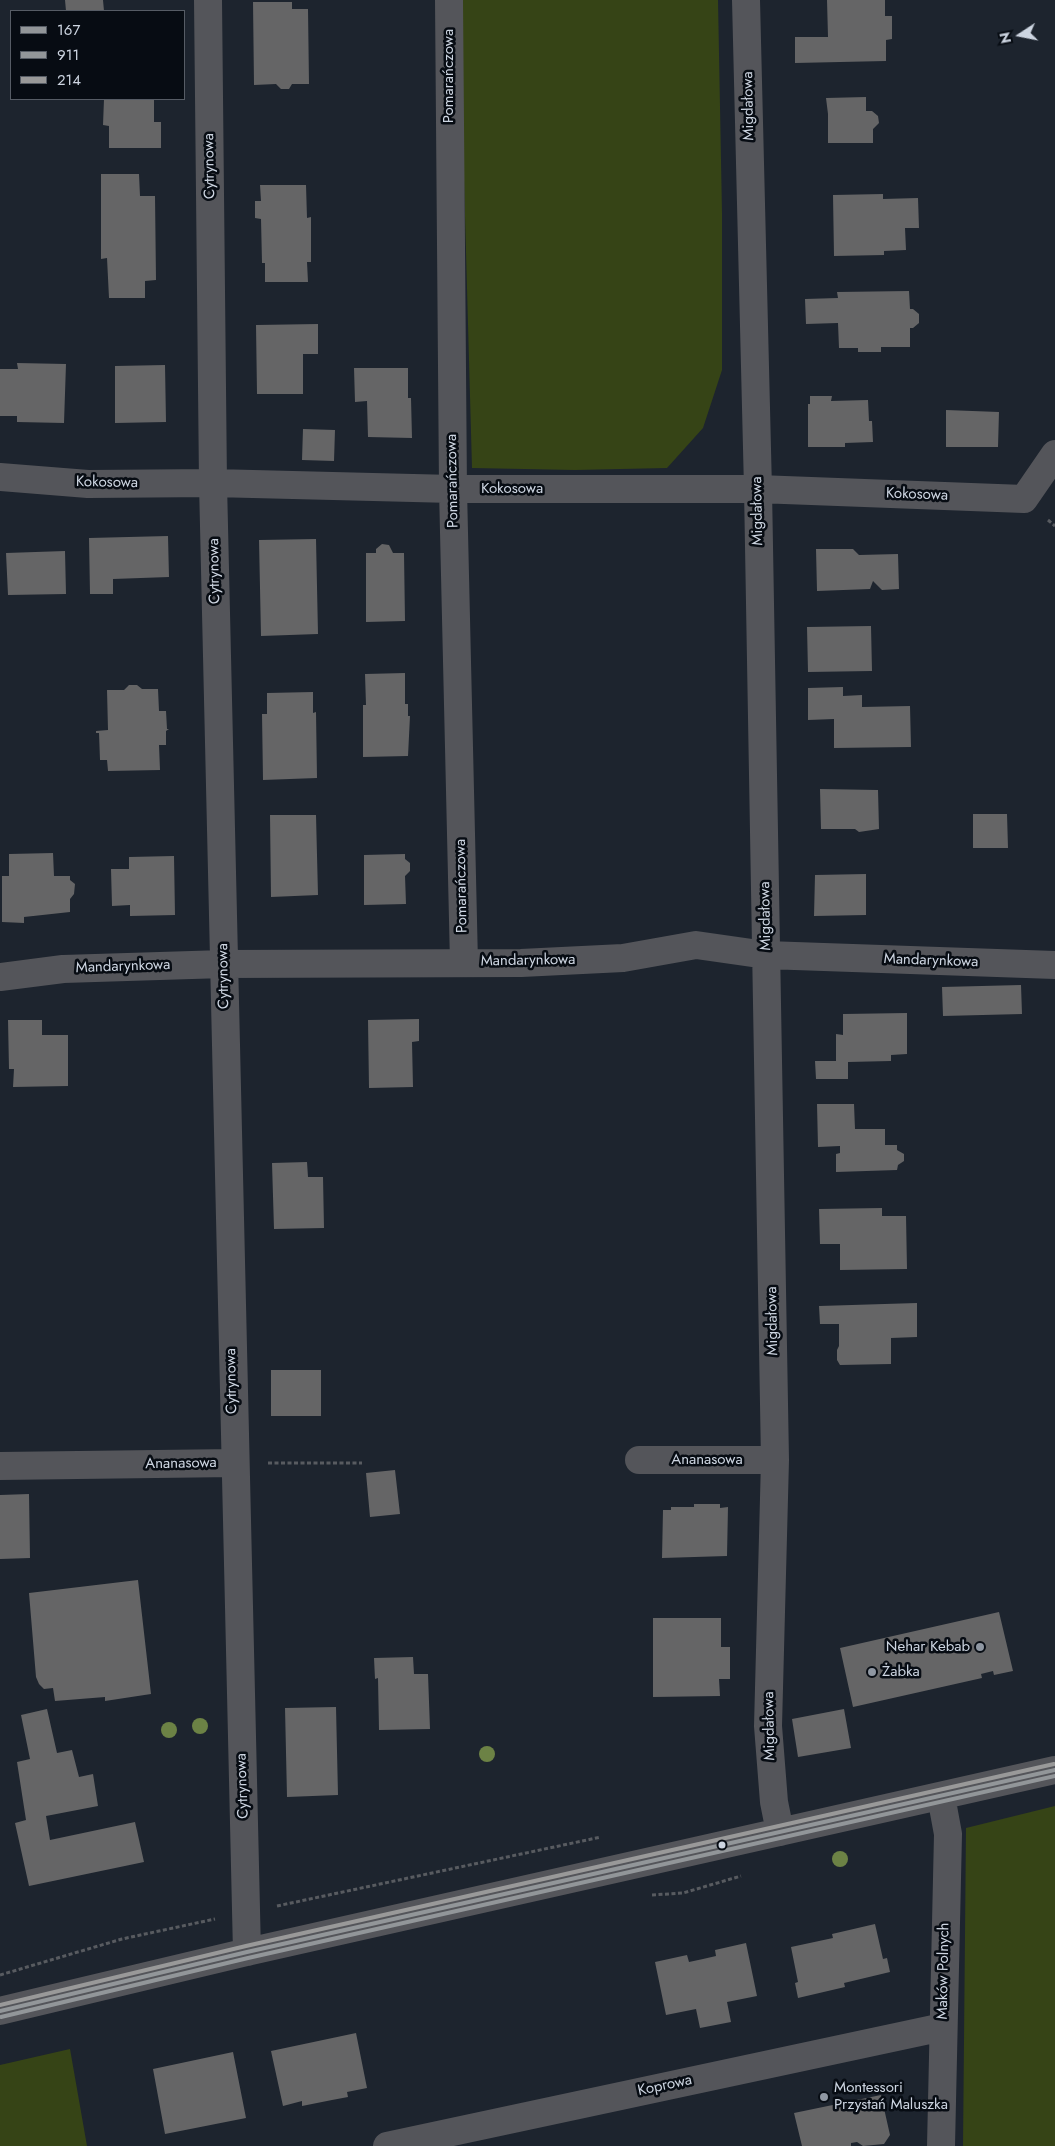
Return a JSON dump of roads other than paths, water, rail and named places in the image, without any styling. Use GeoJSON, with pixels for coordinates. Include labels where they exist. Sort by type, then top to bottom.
{"type":"FeatureCollection","features":[{"type":"Feature","properties":{"kind":"street","name":"Cytrynowa"},"geometry":{"type":"LineString","coordinates":[[208,0],[213,483],[234,1463],[247,1952]]}},
{"type":"Feature","properties":{"kind":"street","name":"Pomarańczowa"},"geometry":{"type":"LineString","coordinates":[[449,0],[453,489],[464,963]]}},
{"type":"Feature","properties":{"kind":"street","name":"Migdałowa"},"geometry":{"type":"LineString","coordinates":[[746,0],[758,489],[775,1460],[768,1726],[774,1802],[780,1832]]}},
{"type":"Feature","properties":{"kind":"street","name":"Kokosowa"},"geometry":{"type":"LineString","coordinates":[[0,477],[88,484],[213,483],[453,489],[758,489],[1024,498],[1055,454]]}},
{"type":"Feature","properties":{"kind":"street","name":"Mandarynkowa"},"geometry":{"type":"LineString","coordinates":[[0,977],[63,969],[224,964],[521,963],[623,958],[696,945],[766,955],[1055,965]]}},
{"type":"Feature","properties":{"kind":"street","name":"Ananasowa"},"geometry":{"type":"LineString","coordinates":[[639,1460],[775,1460]]}},
{"type":"Feature","properties":{"kind":"street","name":"Ananasowa"},"geometry":{"type":"LineString","coordinates":[[0,1466],[234,1463]]}},
{"type":"Feature","properties":{"kind":"street"},"geometry":{"type":"LineString","coordinates":[[0,2011],[247,1952],[1055,1770]]}},
{"type":"Feature","properties":{"kind":"street","name":"Maków Polnych"},"geometry":{"type":"LineString","coordinates":[[941,2146],[948,1834],[942,1796]]}},
{"type":"Feature","properties":{"kind":"street","name":"Koprowa"},"geometry":{"type":"LineString","coordinates":[[387,2146],[943,2027]]}},
{"type":"Feature","properties":{"kind":"place","name":"Nehar Kebab"},"geometry":{"type":"Point","coordinates":[980,1647]}},
{"type":"Feature","properties":{"kind":"place","name":"Żabka"},"geometry":{"type":"Point","coordinates":[872,1672]}},
{"type":"Feature","properties":{"kind":"place","name":"Montessori Przystań Maluszka"},"geometry":{"type":"Point","coordinates":[824,2097]}}]}
